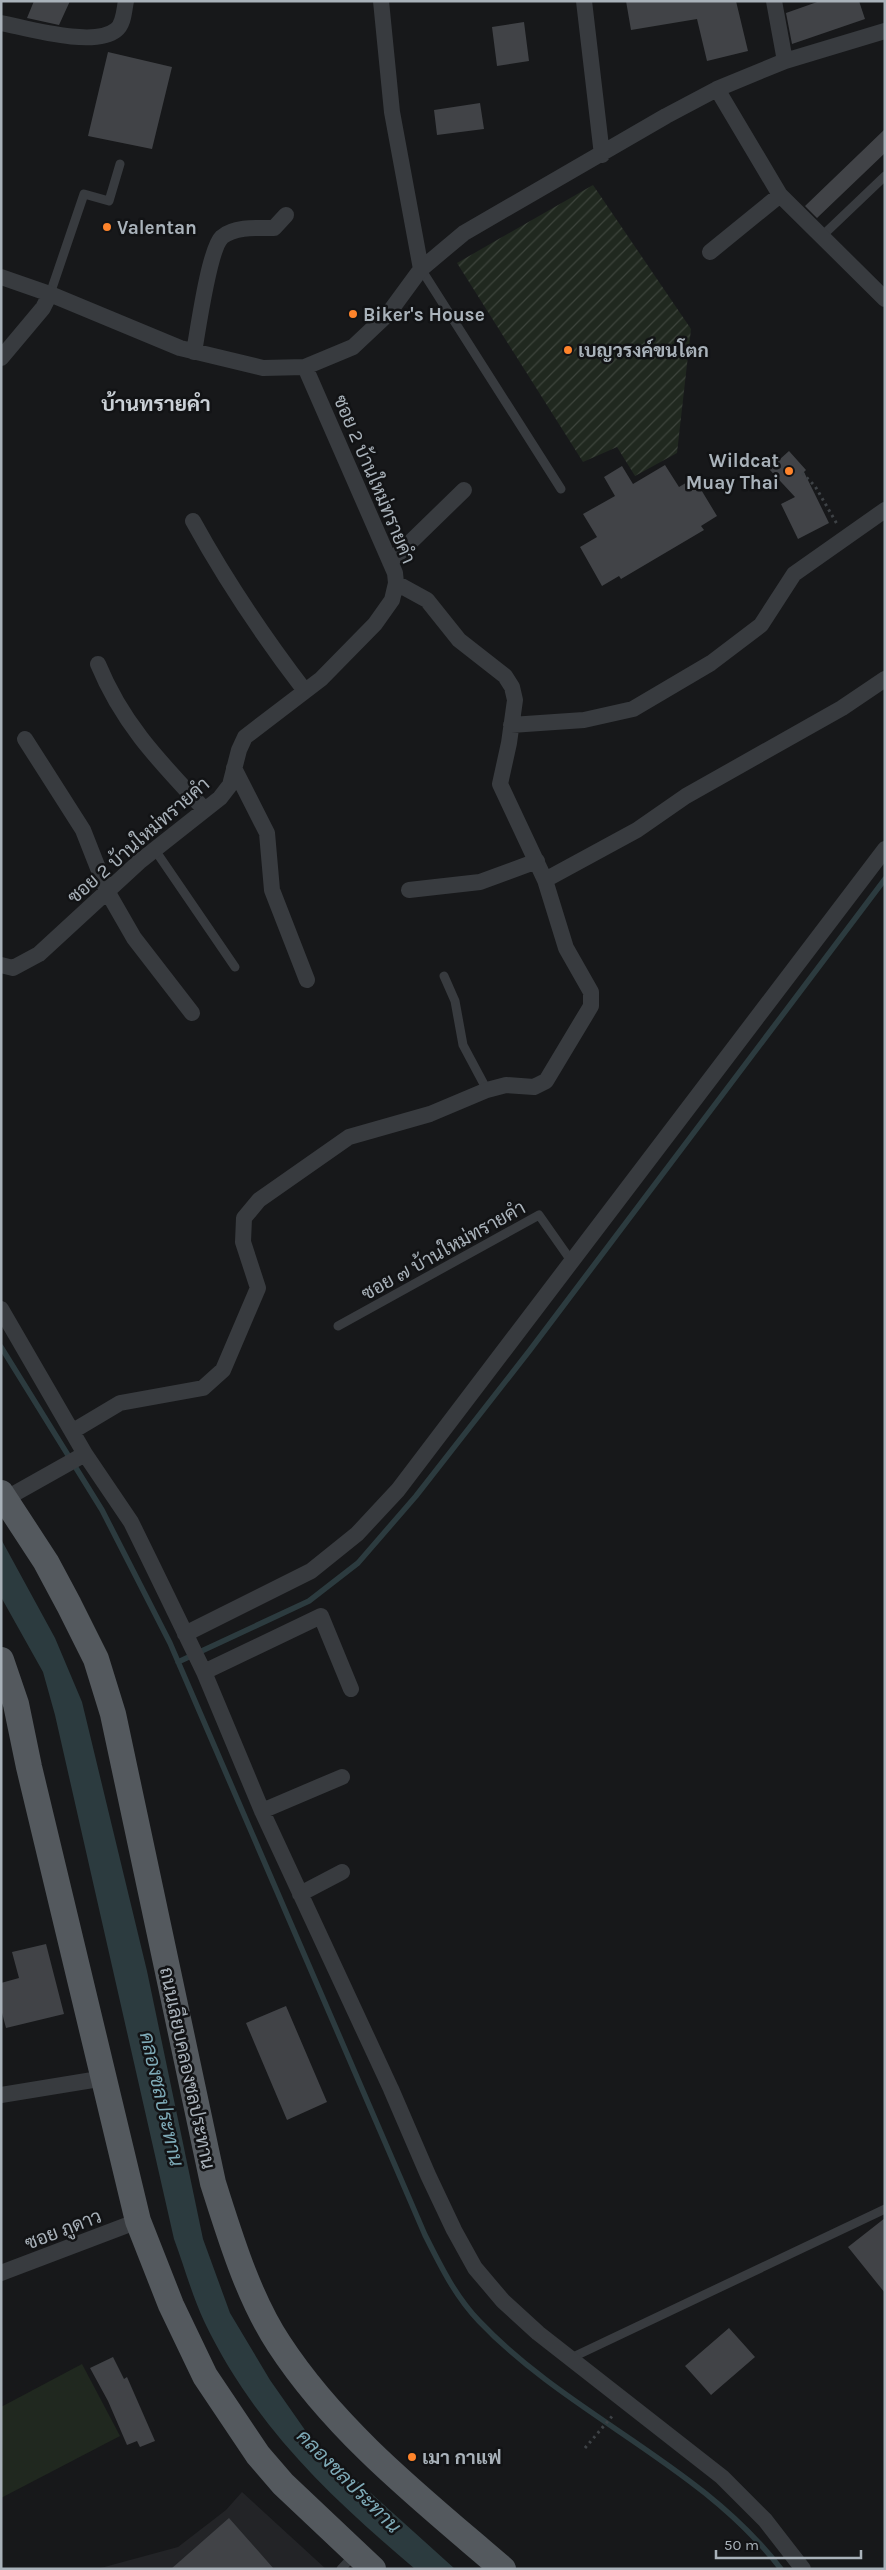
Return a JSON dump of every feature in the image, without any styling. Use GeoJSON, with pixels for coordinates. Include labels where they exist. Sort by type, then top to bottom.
{"type":"FeatureCollection","features":[{"type":"Feature","properties":{"kind":"main road","name":"ถนนเลียบคลองชลประทาน"},"geometry":{"type":"LineString","coordinates":[[3,1496],[46,1562],[96,1659],[113,1714],[212,2183],[236,2253],[255,2297],[278,2343],[307,2382],[350,2431],[402,2482],[503,2569]]}},
{"type":"Feature","properties":{"kind":"main road"},"geometry":{"type":"LineString","coordinates":[[4,1676],[16,1704],[29,1767],[138,2221],[171,2305],[205,2376],[258,2454],[356,2564]]}},
{"type":"Feature","properties":{"kind":"street"},"geometry":{"type":"LineString","coordinates":[[1,23],[77,37],[101,36],[116,30],[122,21],[126,1]]}},
{"type":"Feature","properties":{"kind":"street"},"geometry":{"type":"LineString","coordinates":[[381,1],[392,112],[421,269]]}},
{"type":"Feature","properties":{"kind":"street"},"geometry":{"type":"LineString","coordinates":[[584,1],[602,155]]}},
{"type":"Feature","properties":{"kind":"street"},"geometry":{"type":"LineString","coordinates":[[774,1],[785,61]]}},
{"type":"Feature","properties":{"kind":"street"},"geometry":{"type":"LineString","coordinates":[[1,277],[50,294],[194,352],[263,368],[305,367],[353,347],[388,314],[421,269],[464,234],[717,89],[785,61],[885,31]]}},
{"type":"Feature","properties":{"kind":"street"},"geometry":{"type":"LineString","coordinates":[[717,89],[780,195],[885,299]]}},
{"type":"Feature","properties":{"kind":"street"},"geometry":{"type":"LineString","coordinates":[[710,252],[780,195]]}},
{"type":"Feature","properties":{"kind":"street"},"geometry":{"type":"LineString","coordinates":[[194,352],[214,252],[222,237],[242,229],[274,228],[286,215]]}},
{"type":"Feature","properties":{"kind":"street"},"geometry":{"type":"LineString","coordinates":[[1,358],[43,308],[50,294]]}},
{"type":"Feature","properties":{"kind":"street","name":"ซอย 2 บ้านใหม่ทรายคำ"},"geometry":{"type":"LineString","coordinates":[[1,965],[13,968],[39,954],[107,891],[220,798],[230,785],[239,750],[245,737],[321,679],[375,624],[392,600],[396,582],[390,562],[305,367]]}},
{"type":"Feature","properties":{"kind":"street"},"geometry":{"type":"LineString","coordinates":[[390,562],[464,490]]}},
{"type":"Feature","properties":{"kind":"street"},"geometry":{"type":"LineString","coordinates":[[512,725],[584,720],[634,710],[711,663],[761,625],[794,574],[885,510]]}},
{"type":"Feature","properties":{"kind":"street"},"geometry":{"type":"LineString","coordinates":[[193,521],[222,574],[304,691]]}},
{"type":"Feature","properties":{"kind":"street"},"geometry":{"type":"LineString","coordinates":[[73,1431],[120,1403],[203,1388],[223,1370],[258,1288],[243,1242],[244,1218],[259,1200],[349,1137],[430,1114],[487,1090],[506,1085],[534,1087],[546,1080],[591,1006],[591,992],[566,948],[545,880],[500,784],[512,725],[515,700],[512,687],[505,676],[459,640],[427,600],[396,582]]}},
{"type":"Feature","properties":{"kind":"street"},"geometry":{"type":"LineString","coordinates":[[98,664],[109,690],[148,750],[205,810]]}},
{"type":"Feature","properties":{"kind":"street"},"geometry":{"type":"LineString","coordinates":[[545,880],[637,830],[686,796],[842,708],[885,679]]}},
{"type":"Feature","properties":{"kind":"street"},"geometry":{"type":"LineString","coordinates":[[25,739],[83,830],[107,891],[134,938],[192,1013]]}},
{"type":"Feature","properties":{"kind":"street"},"geometry":{"type":"LineString","coordinates":[[234,768],[268,833],[272,890],[307,980]]}},
{"type":"Feature","properties":{"kind":"street"},"geometry":{"type":"LineString","coordinates":[[185,1634],[311,1571],[357,1534],[398,1490],[885,849]]}},
{"type":"Feature","properties":{"kind":"street"},"geometry":{"type":"LineString","coordinates":[[409,890],[480,882],[537,862]]}},
{"type":"Feature","properties":{"kind":"street"},"geometry":{"type":"LineString","coordinates":[[1,1309],[73,1431],[81,1457],[131,1522],[201,1666],[262,1811],[392,2089],[454,2230],[475,2268],[503,2301],[538,2333],[722,2477],[765,2520],[803,2569]]}},
{"type":"Feature","properties":{"kind":"street"},"geometry":{"type":"LineString","coordinates":[[3,1496],[37,1482],[81,1457]]}},
{"type":"Feature","properties":{"kind":"street"},"geometry":{"type":"LineString","coordinates":[[201,1666],[320,1616],[351,1689]]}},
{"type":"Feature","properties":{"kind":"street"},"geometry":{"type":"LineString","coordinates":[[262,1811],[342,1777]]}},
{"type":"Feature","properties":{"kind":"street"},"geometry":{"type":"LineString","coordinates":[[300,1894],[342,1872]]}},
{"type":"Feature","properties":{"kind":"street"},"geometry":{"type":"LineString","coordinates":[[1,2095],[105,2078]]}},
{"type":"Feature","properties":{"kind":"street","name":"ซอย ภูดาว"},"geometry":{"type":"LineString","coordinates":[[1,2273],[138,2221]]}},
{"type":"Feature","properties":{"kind":"lane"},"geometry":{"type":"LineString","coordinates":[[50,294],[84,194],[109,201],[120,164]]}},
{"type":"Feature","properties":{"kind":"lane"},"geometry":{"type":"LineString","coordinates":[[822,237],[885,176]]}},
{"type":"Feature","properties":{"kind":"lane"},"geometry":{"type":"LineString","coordinates":[[421,269],[561,489]]}},
{"type":"Feature","properties":{"kind":"lane"},"geometry":{"type":"LineString","coordinates":[[155,850],[235,968]]}},
{"type":"Feature","properties":{"kind":"lane"},"geometry":{"type":"LineString","coordinates":[[444,976],[454,1001],[463,1044],[487,1090]]}},
{"type":"Feature","properties":{"kind":"lane","name":"ซอย ๗ บ้านใหม่ทรายคำ"},"geometry":{"type":"LineString","coordinates":[[338,1326],[539,1216],[572,1262]]}},
{"type":"Feature","properties":{"kind":"lane"},"geometry":{"type":"LineString","coordinates":[[571,2358],[885,2209]]}},
{"type":"Feature","properties":{"kind":"path"},"geometry":{"type":"LineString","coordinates":[[802,473],[815,486],[845,537]]}},
{"type":"Feature","properties":{"kind":"path"},"geometry":{"type":"LineString","coordinates":[[585,2448],[601,2428]]}},
{"type":"Feature","properties":{"kind":"shaded area"},"geometry":{"type":"Polygon","coordinates":[[[593,185],[691,329],[677,453],[635,476],[617,447],[583,462],[457,263],[593,185]]]}},
{"type":"Feature","properties":{"kind":"shaded area"},"geometry":{"type":"Polygon","coordinates":[[[82,2364],[120,2436],[1,2498],[1,2407],[82,2364]]]}},
{"type":"Feature","properties":{"kind":"shaded area"},"geometry":{"type":"Polygon","coordinates":[[[242,2492],[326,2569],[97,2569],[178,2547],[226,2510],[242,2492]]]}},
{"type":"Feature","properties":{"kind":"water","name":"คลองชลประทาน"},"geometry":{"type":"Polygon","coordinates":[[[1,1539],[55,1638],[82,1702],[147,1971],[203,2239],[230,2313],[270,2380],[312,2440],[455,2569],[415,2569],[323,2486],[270,2425],[246,2393],[204,2321],[174,2239],[55,1715],[43,1672],[1,1597],[1,1539]]]}},
{"type":"Feature","properties":{"kind":"building"},"geometry":{"type":"Polygon","coordinates":[[[34,1],[70,1],[59,25],[27,18],[34,1]]]}},
{"type":"Feature","properties":{"kind":"building"},"geometry":{"type":"Polygon","coordinates":[[[626,1],[736,1],[748,51],[707,61],[697,19],[631,30],[626,1]]]}},
{"type":"Feature","properties":{"kind":"building"},"geometry":{"type":"Polygon","coordinates":[[[820,1],[859,1],[865,19],[792,44],[786,13],[820,1]]]}},
{"type":"Feature","properties":{"kind":"building"},"geometry":{"type":"Polygon","coordinates":[[[524,22],[529,61],[497,66],[492,27],[524,22]]]}},
{"type":"Feature","properties":{"kind":"building"},"geometry":{"type":"Polygon","coordinates":[[[108,52],[172,67],[152,149],[88,136],[108,52]]]}},
{"type":"Feature","properties":{"kind":"building"},"geometry":{"type":"Polygon","coordinates":[[[480,103],[484,129],[437,135],[434,110],[480,103]]]}},
{"type":"Feature","properties":{"kind":"building"},"geometry":{"type":"Polygon","coordinates":[[[885,129],[885,153],[817,218],[805,206],[885,129]]]}},
{"type":"Feature","properties":{"kind":"building"},"geometry":{"type":"Polygon","coordinates":[[[789,451],[806,470],[804,472],[829,523],[798,539],[781,504],[795,497],[769,469],[789,451]]]}},
{"type":"Feature","properties":{"kind":"building"},"geometry":{"type":"Polygon","coordinates":[[[665,465],[679,487],[694,478],[717,516],[701,526],[704,530],[621,579],[619,576],[602,586],[580,547],[597,537],[583,514],[615,496],[604,477],[622,466],[633,484],[665,465]]]}},
{"type":"Feature","properties":{"kind":"building"},"geometry":{"type":"Polygon","coordinates":[[[46,1944],[64,2014],[6,2028],[1,2009],[1,1983],[19,1978],[12,1952],[46,1944]]]}},
{"type":"Feature","properties":{"kind":"building"},"geometry":{"type":"Polygon","coordinates":[[[286,2006],[327,2102],[287,2120],[246,2023],[286,2006]]]}},
{"type":"Feature","properties":{"kind":"building"},"geometry":{"type":"Polygon","coordinates":[[[885,2218],[885,2293],[848,2247],[885,2218]]]}},
{"type":"Feature","properties":{"kind":"building"},"geometry":{"type":"Polygon","coordinates":[[[729,2328],[755,2357],[711,2395],[685,2366],[729,2328]]]}},
{"type":"Feature","properties":{"kind":"building"},"geometry":{"type":"Polygon","coordinates":[[[113,2357],[124,2379],[127,2377],[155,2441],[140,2447],[137,2441],[127,2445],[108,2401],[90,2368],[113,2357]]]}},
{"type":"Feature","properties":{"kind":"building"},"geometry":{"type":"Polygon","coordinates":[[[229,2518],[274,2569],[171,2569],[229,2518]]]}},
{"type":"Feature","properties":{"kind":"waterway"},"geometry":{"type":"LineString","coordinates":[[178,1662],[309,1601],[358,1563],[416,1496],[530,1350],[885,879]]}},
{"type":"Feature","properties":{"kind":"waterway"},"geometry":{"type":"LineString","coordinates":[[1,1347],[102,1510],[170,1643],[425,2235],[455,2291],[479,2321],[515,2355],[553,2385],[674,2469],[713,2499],[749,2532],[781,2569]]}},
{"type":"Feature","properties":{"kind":"place","name":"Valentan"},"geometry":{"type":"Point","coordinates":[107,227]}},
{"type":"Feature","properties":{"kind":"place","name":"Biker's House"},"geometry":{"type":"Point","coordinates":[353,314]}},
{"type":"Feature","properties":{"kind":"place","name":"เบญวรงค์ขนโตก"},"geometry":{"type":"Point","coordinates":[568,350]}},
{"type":"Feature","properties":{"kind":"place","name":"Wildcat Muay Thai"},"geometry":{"type":"Point","coordinates":[789,471]}},
{"type":"Feature","properties":{"kind":"place","name":"เมา กาแฟ"},"geometry":{"type":"Point","coordinates":[412,2457]}},
{"type":"Feature","properties":{"kind":"district","name":"บ้านทรายคำ"},"geometry":{"type":"Point","coordinates":[156,404]}}]}
